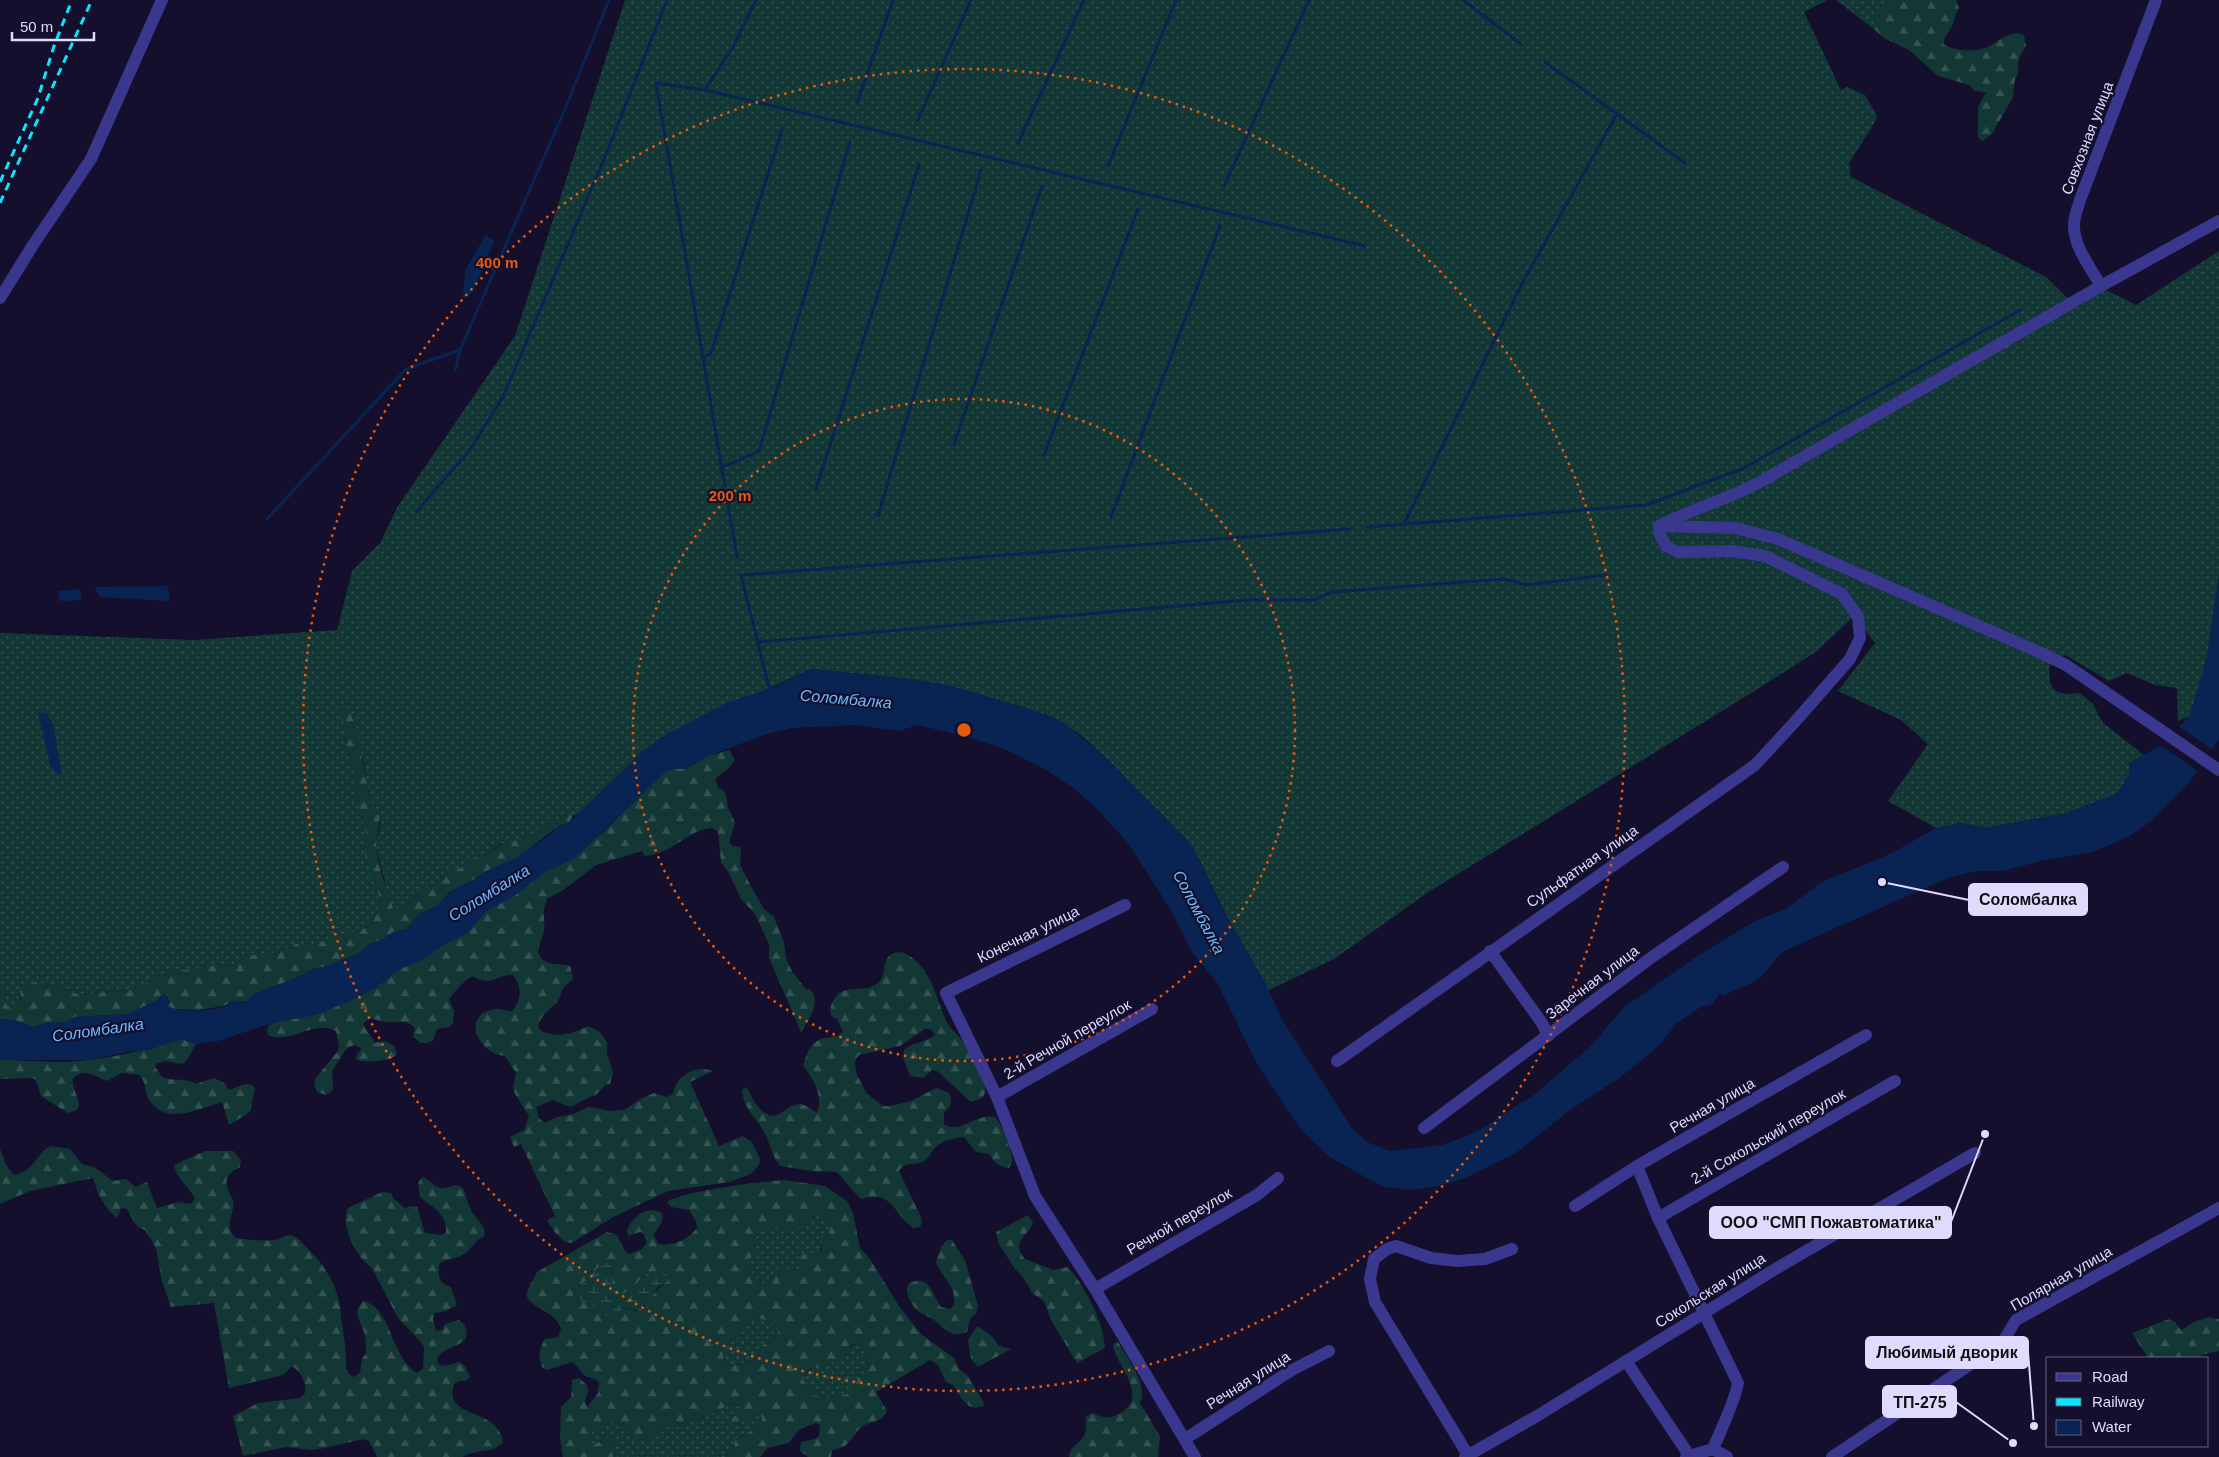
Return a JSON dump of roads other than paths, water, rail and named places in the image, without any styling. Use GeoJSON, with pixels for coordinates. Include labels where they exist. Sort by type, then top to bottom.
{"type":"FeatureCollection","features":[{"type":"Feature","properties":{"kind":"street"},"geometry":{"type":"LineString","coordinates":[[0,298],[91,159],[162,0]]}},
{"type":"Feature","properties":{"kind":"street","name":"Совхозная улица"},"geometry":{"type":"LineString","coordinates":[[2101,286],[2080,250],[2074,223],[2080,200],[2156,0]]}},
{"type":"Feature","properties":{"kind":"street"},"geometry":{"type":"LineString","coordinates":[[1659,526],[1760,482],[2101,286],[2219,221]]}},
{"type":"Feature","properties":{"kind":"street"},"geometry":{"type":"LineString","coordinates":[[1659,526],[1735,528],[1778,539],[2066,665],[2219,770]]}},
{"type":"Feature","properties":{"kind":"street","name":"Сульфатная улица"},"geometry":{"type":"LineString","coordinates":[[1337,1061],[1755,765],[1850,659],[1860,638],[1858,617],[1842,594],[1765,556],[1732,551],[1678,552],[1666,546],[1660,535],[1659,526]]}},
{"type":"Feature","properties":{"kind":"street","name":"Заречная улица"},"geometry":{"type":"LineString","coordinates":[[1424,1128],[1652,957],[1783,867]]}},
{"type":"Feature","properties":{"kind":"street","name":"Конечная улица"},"geometry":{"type":"LineString","coordinates":[[997,1097],[946,993],[1125,905]]}},
{"type":"Feature","properties":{"kind":"street"},"geometry":{"type":"LineString","coordinates":[[1490,951],[1542,1023],[1548,1036]]}},
{"type":"Feature","properties":{"kind":"street","name":"2-й Речной переулок"},"geometry":{"type":"LineString","coordinates":[[997,1097],[1152,1009]]}},
{"type":"Feature","properties":{"kind":"street","name":"Речная улица"},"geometry":{"type":"LineString","coordinates":[[1575,1206],[1637,1166],[1866,1035]]}},
{"type":"Feature","properties":{"kind":"street","name":"2-й Сокольский переулок"},"geometry":{"type":"LineString","coordinates":[[1658,1218],[1895,1081]]}},
{"type":"Feature","properties":{"kind":"street"},"geometry":{"type":"LineString","coordinates":[[997,1097],[1035,1196],[1095,1289],[1196,1457]]}},
{"type":"Feature","properties":{"kind":"street","name":"Сокольская улица"},"geometry":{"type":"LineString","coordinates":[[1467,1456],[1777,1268],[1975,1152]]}},
{"type":"Feature","properties":{"kind":"street"},"geometry":{"type":"LineString","coordinates":[[1637,1166],[1658,1218],[1738,1383],[1735,1396],[1729,1406],[1713,1449]]}},
{"type":"Feature","properties":{"kind":"street","name":"Речной переулок"},"geometry":{"type":"LineString","coordinates":[[1095,1289],[1256,1195],[1278,1178]]}},
{"type":"Feature","properties":{"kind":"street","name":"Полярная улица"},"geometry":{"type":"LineString","coordinates":[[1832,1457],[2002,1343],[2016,1320],[2219,1208]]}},
{"type":"Feature","properties":{"kind":"street"},"geometry":{"type":"LineString","coordinates":[[1467,1456],[1375,1302],[1370,1280],[1374,1259],[1386,1249],[1396,1246],[1431,1258],[1456,1261],[1485,1259],[1512,1249]]}},
{"type":"Feature","properties":{"kind":"street","name":"Речная улица"},"geometry":{"type":"LineString","coordinates":[[1185,1439],[1292,1370],[1329,1350]]}},
{"type":"Feature","properties":{"kind":"street"},"geometry":{"type":"LineString","coordinates":[[1626,1361],[1688,1456],[1713,1449],[1727,1457]]}},
{"type":"Feature","properties":{"kind":"water"},"geometry":{"type":"Polygon","coordinates":[[[486,235],[494,241],[473,292],[463,300],[465,270],[486,235]]]}},
{"type":"Feature","properties":{"kind":"water","name":"Соломбалка"},"geometry":{"type":"Polygon","coordinates":[[[2219,575],[2219,739],[2188,784],[2150,822],[2128,837],[2093,852],[2041,861],[2003,871],[1976,871],[1950,877],[1786,950],[1777,957],[1758,979],[1725,996],[1720,993],[1712,1004],[1699,1008],[1676,1024],[1661,1043],[1641,1061],[1618,1079],[1570,1110],[1516,1153],[1465,1178],[1439,1186],[1411,1190],[1383,1187],[1331,1158],[1301,1130],[1257,1064],[1218,984],[1192,952],[1171,910],[1128,843],[1096,808],[1072,787],[1045,769],[1002,748],[960,735],[917,725],[899,731],[856,725],[791,728],[767,734],[708,756],[685,769],[673,769],[665,772],[575,858],[544,873],[516,895],[485,912],[469,932],[442,946],[422,960],[398,970],[376,988],[353,1000],[316,1015],[272,1023],[218,1041],[197,1044],[181,1039],[149,1050],[87,1060],[0,1060],[0,1019],[17,1021],[33,1027],[52,1022],[67,1022],[75,1017],[128,1014],[158,1000],[163,994],[168,997],[168,1006],[179,1010],[221,1008],[236,1000],[242,1003],[247,1002],[252,996],[269,988],[311,970],[360,953],[369,944],[384,939],[393,932],[407,929],[419,914],[437,906],[453,890],[486,871],[516,858],[551,834],[558,826],[569,823],[644,750],[660,738],[726,703],[772,688],[811,669],[911,679],[951,686],[1045,714],[1063,722],[1108,760],[1191,844],[1229,920],[1269,990],[1281,1018],[1352,1128],[1367,1142],[1390,1151],[1442,1145],[1481,1129],[1535,1094],[1591,1046],[1623,1008],[1696,957],[1755,921],[1786,909],[1820,883],[1892,853],[1936,828],[1962,823],[1985,828],[2067,813],[2117,794],[2130,773],[2129,763],[2160,746],[2190,716],[2207,657],[2219,575]]]}},
{"type":"Feature","properties":{"kind":"water"},"geometry":{"type":"Polygon","coordinates":[[[168,586],[170,601],[100,597],[95,587],[168,586]]]}},
{"type":"Feature","properties":{"kind":"water"},"geometry":{"type":"Polygon","coordinates":[[[80,589],[82,600],[60,601],[58,591],[80,589]]]}},
{"type":"Feature","properties":{"kind":"water"},"geometry":{"type":"Polygon","coordinates":[[[38,712],[46,713],[53,724],[62,776],[51,768],[38,712]]]}},
{"type":"Feature","properties":{"kind":"waterway"},"geometry":{"type":"LineString","coordinates":[[455,371],[460,350],[565,109],[609,0]]}},
{"type":"Feature","properties":{"kind":"waterway"},"geometry":{"type":"LineString","coordinates":[[417,511],[469,451],[503,397],[605,157],[667,0]]}},
{"type":"Feature","properties":{"kind":"waterway"},"geometry":{"type":"LineString","coordinates":[[705,90],[733,47],[756,0]]}},
{"type":"Feature","properties":{"kind":"waterway"},"geometry":{"type":"LineString","coordinates":[[857,103],[893,0]]}},
{"type":"Feature","properties":{"kind":"waterway"},"geometry":{"type":"LineString","coordinates":[[918,120],[971,0]]}},
{"type":"Feature","properties":{"kind":"waterway"},"geometry":{"type":"LineString","coordinates":[[1018,143],[1084,0]]}},
{"type":"Feature","properties":{"kind":"waterway"},"geometry":{"type":"LineString","coordinates":[[1108,166],[1176,0]]}},
{"type":"Feature","properties":{"kind":"waterway"},"geometry":{"type":"LineString","coordinates":[[1224,186],[1309,0]]}},
{"type":"Feature","properties":{"kind":"waterway"},"geometry":{"type":"LineString","coordinates":[[1463,0],[1521,44]]}},
{"type":"Feature","properties":{"kind":"waterway"},"geometry":{"type":"LineString","coordinates":[[1545,62],[1685,163]]}},
{"type":"Feature","properties":{"kind":"waterway"},"geometry":{"type":"LineString","coordinates":[[737,557],[656,83],[705,90],[1365,246]]}},
{"type":"Feature","properties":{"kind":"waterway"},"geometry":{"type":"LineString","coordinates":[[1404,524],[1524,280],[1617,114]]}},
{"type":"Feature","properties":{"kind":"waterway"},"geometry":{"type":"LineString","coordinates":[[703,359],[711,353],[782,130]]}},
{"type":"Feature","properties":{"kind":"waterway"},"geometry":{"type":"LineString","coordinates":[[721,468],[759,451],[850,142]]}},
{"type":"Feature","properties":{"kind":"waterway"},"geometry":{"type":"LineString","coordinates":[[816,489],[919,165]]}},
{"type":"Feature","properties":{"kind":"waterway"},"geometry":{"type":"LineString","coordinates":[[878,516],[981,170]]}},
{"type":"Feature","properties":{"kind":"waterway"},"geometry":{"type":"LineString","coordinates":[[954,444],[1042,186]]}},
{"type":"Feature","properties":{"kind":"waterway"},"geometry":{"type":"LineString","coordinates":[[1044,455],[1138,209]]}},
{"type":"Feature","properties":{"kind":"waterway"},"geometry":{"type":"LineString","coordinates":[[1111,517],[1220,226]]}},
{"type":"Feature","properties":{"kind":"waterway"},"geometry":{"type":"LineString","coordinates":[[1368,527],[1646,505],[1744,468],[2020,310]]}},
{"type":"Feature","properties":{"kind":"waterway"},"geometry":{"type":"LineString","coordinates":[[267,519],[406,369],[460,350]]}},
{"type":"Feature","properties":{"kind":"waterway"},"geometry":{"type":"LineString","coordinates":[[770,692],[741,575],[1350,529]]}},
{"type":"Feature","properties":{"kind":"waterway"},"geometry":{"type":"LineString","coordinates":[[758,642],[1248,600],[1314,600],[1332,592],[1505,579],[1527,585],[1605,575]]}},
{"type":"Feature","properties":{"kind":"railway"},"geometry":{"type":"LineString","coordinates":[[0,182],[38,98],[54,46],[72,0]]}},
{"type":"Feature","properties":{"kind":"railway"},"geometry":{"type":"LineString","coordinates":[[0,203],[92,0]]}},
{"type":"Feature","properties":{"kind":"place","name":"Соломбалка"},"geometry":{"type":"Point","coordinates":[1882,882]}},
{"type":"Feature","properties":{"kind":"place","name":"ООО \"СМП Пожавтоматика\""},"geometry":{"type":"Point","coordinates":[1985,1134]}},
{"type":"Feature","properties":{"kind":"place","name":"Любимый дворик"},"geometry":{"type":"Point","coordinates":[2034,1426]}},
{"type":"Feature","properties":{"kind":"place","name":"ТП-275"},"geometry":{"type":"Point","coordinates":[2013,1443]}}]}
